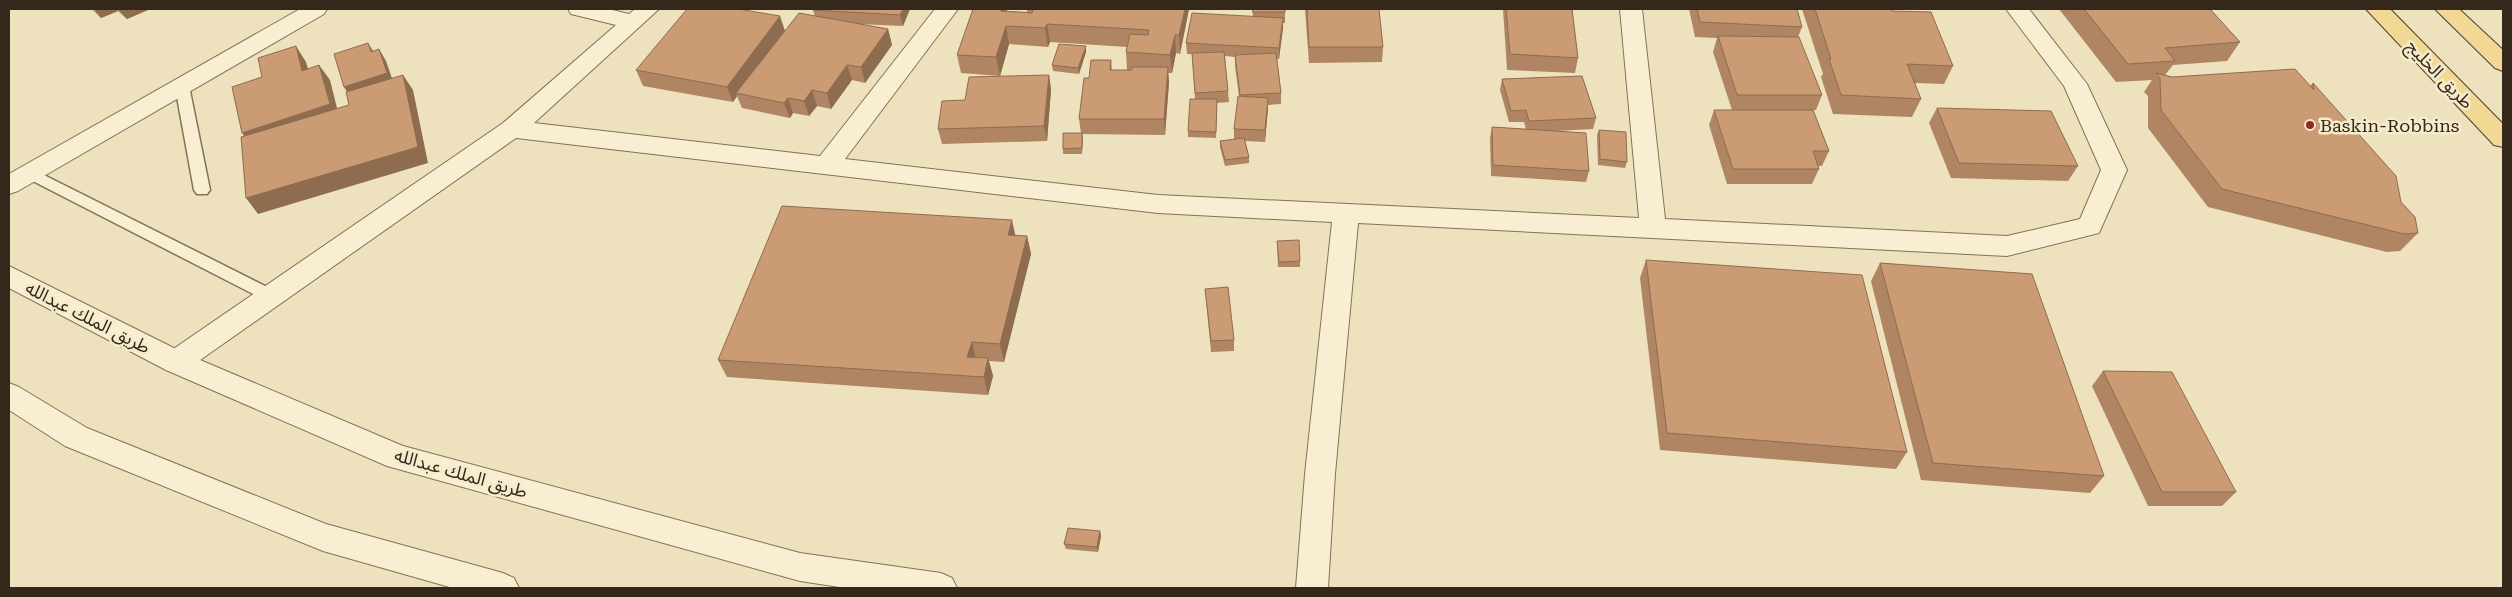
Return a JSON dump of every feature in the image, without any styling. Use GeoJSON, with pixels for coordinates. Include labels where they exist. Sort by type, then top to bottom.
{"type":"FeatureCollection","features":[{"type":"Feature","properties":{"kind":"main road","name":"طريق الخليج"},"geometry":{"type":"LineString","coordinates":[[2377,9],[2502,139]]}},
{"type":"Feature","properties":{"kind":"main road"},"geometry":{"type":"LineString","coordinates":[[2446,9],[2503,62]]}},
{"type":"Feature","properties":{"kind":"street"},"geometry":{"type":"LineString","coordinates":[[579,9],[641,16]]}},
{"type":"Feature","properties":{"kind":"street"},"geometry":{"type":"LineString","coordinates":[[826,166],[947,9]]}},
{"type":"Feature","properties":{"kind":"street"},"geometry":{"type":"LineString","coordinates":[[1631,9],[1652,228]]}},
{"type":"Feature","properties":{"kind":"street"},"geometry":{"type":"LineString","coordinates":[[512,129],[1158,204],[1346,215],[2006,246],[2090,226],[2114,170],[2075,84],[2017,9]]}},
{"type":"Feature","properties":{"kind":"street"},"geometry":{"type":"LineString","coordinates":[[9,185],[182,86],[302,11]]}},
{"type":"Feature","properties":{"kind":"street"},"geometry":{"type":"LineString","coordinates":[[176,362],[512,129],[641,16]]}},
{"type":"Feature","properties":{"kind":"street"},"geometry":{"type":"LineString","coordinates":[[1312,588],[1320,474],[1346,215]]}},
{"type":"Feature","properties":{"kind":"street","name":"طريق الملك عبدالله"},"geometry":{"type":"LineString","coordinates":[[9,276],[176,362],[398,457],[800,567],[941,588]]}},
{"type":"Feature","properties":{"kind":"street"},"geometry":{"type":"LineString","coordinates":[[9,395],[76,437],[324,537],[503,588]]}},
{"type":"Feature","properties":{"kind":"lane"},"geometry":{"type":"LineString","coordinates":[[182,86],[202,190]]}},
{"type":"Feature","properties":{"kind":"lane"},"geometry":{"type":"LineString","coordinates":[[30,173],[271,296]]}},
{"type":"Feature","properties":{"kind":"building"},"geometry":{"type":"Polygon","coordinates":[[[687,9],[738,9],[780,16],[727,87],[636,70],[687,9]]]}},
{"type":"Feature","properties":{"kind":"building"},"geometry":{"type":"Polygon","coordinates":[[[814,9],[903,9],[900,15],[814,9]]]}},
{"type":"Feature","properties":{"kind":"building"},"geometry":{"type":"Polygon","coordinates":[[[973,9],[1001,9],[1001,11],[1032,13],[1033,9],[1185,9],[1179,35],[1175,35],[1170,55],[1126,52],[1130,34],[1148,35],[1149,30],[1047,24],[1045,28],[1006,26],[996,57],[957,55],[973,9]]]}},
{"type":"Feature","properties":{"kind":"building"},"geometry":{"type":"Polygon","coordinates":[[[1253,9],[1285,9],[1285,12],[1253,12],[1253,9]]]}},
{"type":"Feature","properties":{"kind":"building"},"geometry":{"type":"Polygon","coordinates":[[[1307,9],[1379,9],[1383,47],[1309,47],[1307,9]]]}},
{"type":"Feature","properties":{"kind":"building"},"geometry":{"type":"Polygon","coordinates":[[[1506,9],[1572,9],[1578,58],[1510,54],[1506,9]]]}},
{"type":"Feature","properties":{"kind":"building"},"geometry":{"type":"Polygon","coordinates":[[[1697,9],[1797,9],[1802,27],[1700,22],[1697,9]]]}},
{"type":"Feature","properties":{"kind":"building"},"geometry":{"type":"Polygon","coordinates":[[[1815,9],[1891,9],[1892,11],[1931,12],[1953,66],[1907,64],[1921,99],[1841,95],[1815,9]]]}},
{"type":"Feature","properties":{"kind":"building"},"geometry":{"type":"Polygon","coordinates":[[[2084,9],[2210,9],[2240,42],[2165,48],[2175,61],[2128,64],[2084,9]]]}},
{"type":"Feature","properties":{"kind":"building"},"geometry":{"type":"Polygon","coordinates":[[[799,13],[888,29],[861,67],[847,65],[827,93],[812,90],[804,101],[788,98],[784,103],[736,93],[799,13]]]}},
{"type":"Feature","properties":{"kind":"building"},"geometry":{"type":"Polygon","coordinates":[[[1192,13],[1283,18],[1279,48],[1186,43],[1192,13]]]}},
{"type":"Feature","properties":{"kind":"building"},"geometry":{"type":"Polygon","coordinates":[[[1718,36],[1799,37],[1822,95],[1737,95],[1718,36]]]}},
{"type":"Feature","properties":{"kind":"building"},"geometry":{"type":"Polygon","coordinates":[[[368,43],[371,52],[379,49],[387,73],[344,87],[334,54],[368,43]]]}},
{"type":"Feature","properties":{"kind":"building"},"geometry":{"type":"Polygon","coordinates":[[[1059,44],[1086,46],[1078,68],[1052,65],[1059,44]]]}},
{"type":"Feature","properties":{"kind":"building"},"geometry":{"type":"Polygon","coordinates":[[[296,46],[302,71],[319,65],[330,104],[242,133],[232,87],[262,77],[258,58],[296,46]]]}},
{"type":"Feature","properties":{"kind":"building"},"geometry":{"type":"Polygon","coordinates":[[[1224,52],[1228,91],[1195,93],[1192,53],[1224,52]]]}},
{"type":"Feature","properties":{"kind":"building"},"geometry":{"type":"Polygon","coordinates":[[[1276,53],[1281,93],[1240,95],[1235,55],[1276,53]]]}},
{"type":"Feature","properties":{"kind":"building"},"geometry":{"type":"Polygon","coordinates":[[[1091,60],[1111,60],[1110,70],[1132,70],[1132,67],[1168,67],[1164,119],[1079,119],[1084,78],[1089,78],[1091,60]]]}},
{"type":"Feature","properties":{"kind":"building"},"geometry":{"type":"Polygon","coordinates":[[[2295,69],[2314,90],[2313,83],[2396,176],[2401,202],[2415,217],[2418,233],[2404,234],[2222,189],[2161,110],[2160,78],[2156,73],[2172,77],[2295,69]]]}},
{"type":"Feature","properties":{"kind":"building"},"geometry":{"type":"Polygon","coordinates":[[[403,75],[418,147],[246,198],[241,137],[349,105],[346,92],[403,75]]]}},
{"type":"Feature","properties":{"kind":"building"},"geometry":{"type":"Polygon","coordinates":[[[1049,75],[1044,126],[938,129],[942,101],[965,100],[969,77],[1049,75]]]}},
{"type":"Feature","properties":{"kind":"building"},"geometry":{"type":"Polygon","coordinates":[[[1582,76],[1596,118],[1529,121],[1526,110],[1511,111],[1502,79],[1582,76]]]}},
{"type":"Feature","properties":{"kind":"building"},"geometry":{"type":"Polygon","coordinates":[[[1238,96],[1268,98],[1265,130],[1234,129],[1238,96]]]}},
{"type":"Feature","properties":{"kind":"building"},"geometry":{"type":"Polygon","coordinates":[[[1190,99],[1217,99],[1216,132],[1188,131],[1190,99]]]}},
{"type":"Feature","properties":{"kind":"building"},"geometry":{"type":"Polygon","coordinates":[[[1937,108],[2051,111],[2078,166],[1959,163],[1937,108]]]}},
{"type":"Feature","properties":{"kind":"building"},"geometry":{"type":"Polygon","coordinates":[[[1714,110],[1813,110],[1829,151],[1813,151],[1819,169],[1733,169],[1714,110]]]}},
{"type":"Feature","properties":{"kind":"building"},"geometry":{"type":"Polygon","coordinates":[[[1492,127],[1586,133],[1589,171],[1493,165],[1492,127]]]}},
{"type":"Feature","properties":{"kind":"building"},"geometry":{"type":"Polygon","coordinates":[[[1599,130],[1626,132],[1627,162],[1600,159],[1599,130]]]}},
{"type":"Feature","properties":{"kind":"building"},"geometry":{"type":"Polygon","coordinates":[[[1063,133],[1082,133],[1082,148],[1063,149],[1063,133]]]}},
{"type":"Feature","properties":{"kind":"building"},"geometry":{"type":"Polygon","coordinates":[[[1244,138],[1249,157],[1225,160],[1220,141],[1244,138]]]}},
{"type":"Feature","properties":{"kind":"building"},"geometry":{"type":"Polygon","coordinates":[[[782,206],[1012,220],[1008,235],[1027,236],[1000,344],[972,342],[967,357],[988,358],[984,377],[718,360],[782,206]]]}},
{"type":"Feature","properties":{"kind":"building"},"geometry":{"type":"Polygon","coordinates":[[[1299,240],[1300,261],[1279,262],[1277,241],[1299,240]]]}},
{"type":"Feature","properties":{"kind":"building"},"geometry":{"type":"Polygon","coordinates":[[[1646,260],[1862,275],[1907,452],[1667,433],[1646,260]]]}},
{"type":"Feature","properties":{"kind":"building"},"geometry":{"type":"Polygon","coordinates":[[[1880,263],[2032,274],[2104,476],[1933,463],[1880,263]]]}},
{"type":"Feature","properties":{"kind":"building"},"geometry":{"type":"Polygon","coordinates":[[[1228,287],[1234,340],[1211,341],[1205,289],[1228,287]]]}},
{"type":"Feature","properties":{"kind":"building"},"geometry":{"type":"Polygon","coordinates":[[[2103,371],[2172,372],[2236,492],[2162,492],[2103,371]]]}},
{"type":"Feature","properties":{"kind":"building"},"geometry":{"type":"Polygon","coordinates":[[[1068,528],[1100,531],[1097,547],[1064,544],[1068,528]]]}},
{"type":"Feature","properties":{"kind":"place","name":"Baskin-Robbins"},"geometry":{"type":"Point","coordinates":[2310,125]}}]}
